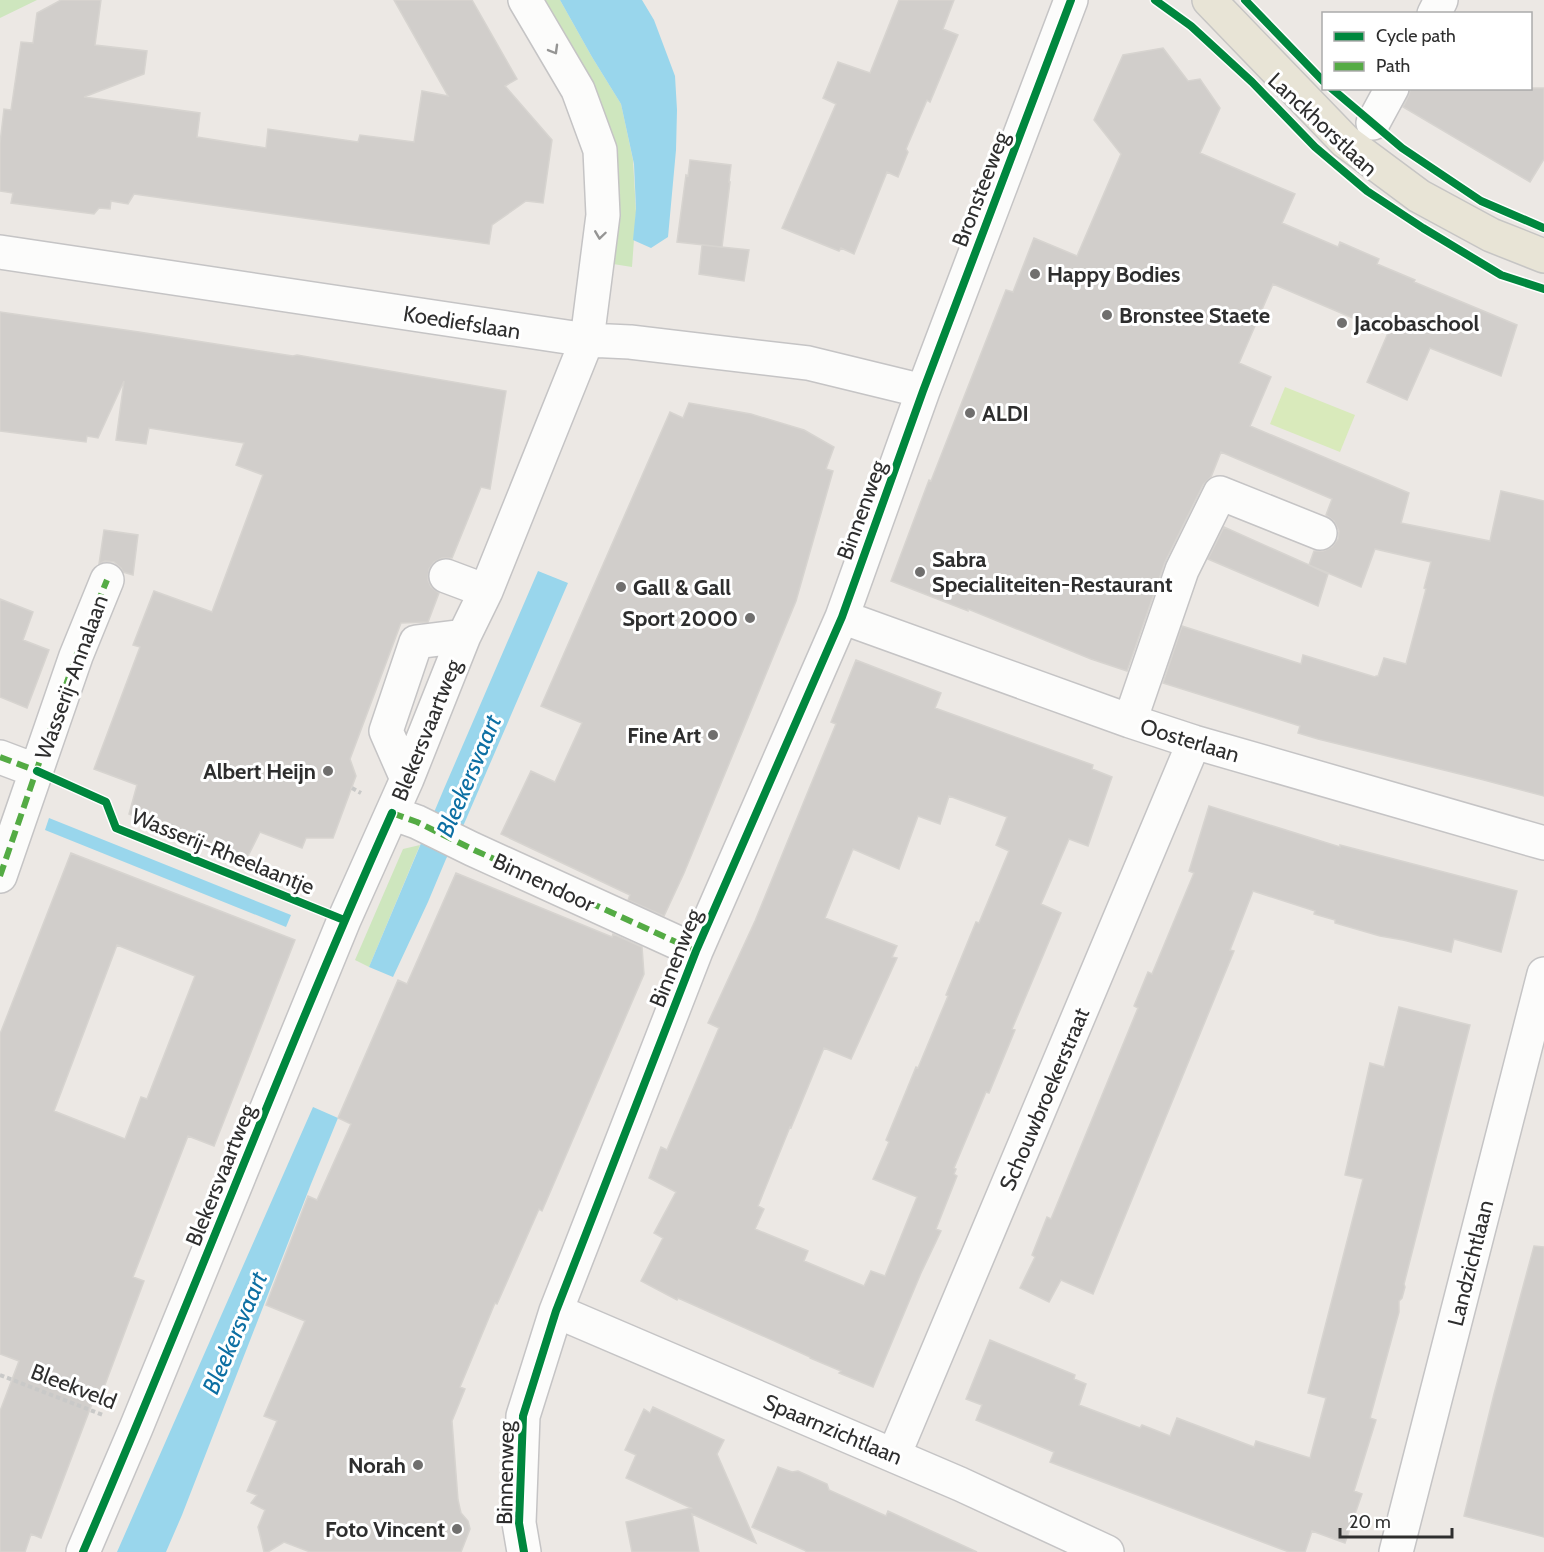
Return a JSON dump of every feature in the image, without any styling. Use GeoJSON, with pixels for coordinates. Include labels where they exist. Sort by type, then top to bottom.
{"type":"FeatureCollection","features":[{"type":"Feature","properties":{"kind":"main road","name":"Lanckhorstlaan"},"geometry":{"type":"LineString","coordinates":[[1209,0],[1337,133],[1355,148],[1419,196],[1491,235],[1544,256]]}},
{"type":"Feature","properties":{"kind":"street","name":"Blekersvaartweg"},"geometry":{"type":"LineString","coordinates":[[83,1552],[344,920],[405,817],[406,779],[464,636],[486,591],[587,340],[603,214],[600,150],[578,90],[525,0]]}},
{"type":"Feature","properties":{"kind":"street","name":"Bronsteeweg"},"geometry":{"type":"LineString","coordinates":[[923,391],[1071,0]]}},
{"type":"Feature","properties":{"kind":"street"},"geometry":{"type":"LineString","coordinates":[[1373,123],[1391,90]]}},
{"type":"Feature","properties":{"kind":"street","name":"Koediefslaan"},"geometry":{"type":"LineString","coordinates":[[0,252],[587,340],[630,342],[808,363],[923,391]]}},
{"type":"Feature","properties":{"kind":"street","name":"Binnenweg"},"geometry":{"type":"LineString","coordinates":[[524,1552],[519,1523],[523,1416],[556,1311],[696,951],[842,617],[923,391]]}},
{"type":"Feature","properties":{"kind":"street"},"geometry":{"type":"LineString","coordinates":[[1130,721],[1182,570],[1220,493],[1320,533]]}},
{"type":"Feature","properties":{"kind":"street"},"geometry":{"type":"LineString","coordinates":[[446,576],[486,591]]}},
{"type":"Feature","properties":{"kind":"street","name":"Wasserij-Annalaan"},"geometry":{"type":"LineString","coordinates":[[0,876],[76,656],[107,580]]}},
{"type":"Feature","properties":{"kind":"street","name":"Oosterlaan"},"geometry":{"type":"LineString","coordinates":[[842,617],[1194,742],[1544,843]]}},
{"type":"Feature","properties":{"kind":"street","name":"Schouwbroekerstraat"},"geometry":{"type":"LineString","coordinates":[[894,1455],[1194,742]]}},
{"type":"Feature","properties":{"kind":"street"},"geometry":{"type":"LineString","coordinates":[[0,757],[37,771]]}},
{"type":"Feature","properties":{"kind":"street","name":"Binnendoor"},"geometry":{"type":"LineString","coordinates":[[405,817],[696,951]]}},
{"type":"Feature","properties":{"kind":"street","name":"Landzichtlaan"},"geometry":{"type":"LineString","coordinates":[[1396,1552],[1544,974]]}},
{"type":"Feature","properties":{"kind":"street","name":"Spaarnzichtlaan"},"geometry":{"type":"LineString","coordinates":[[556,1311],[894,1455],[1107,1552]]}},
{"type":"Feature","properties":{"kind":"green space"},"geometry":{"type":"Polygon","coordinates":[[[0,0],[37,0],[0,18],[0,0]]]}},
{"type":"Feature","properties":{"kind":"green space"},"geometry":{"type":"Polygon","coordinates":[[[542,0],[560,0],[621,104],[633,160],[636,212],[632,267],[613,264],[610,131],[596,90],[542,0]]]}},
{"type":"Feature","properties":{"kind":"green space"},"geometry":{"type":"Polygon","coordinates":[[[1285,387],[1355,415],[1340,452],[1270,424],[1285,387]]]}},
{"type":"Feature","properties":{"kind":"green space"},"geometry":{"type":"Polygon","coordinates":[[[420,845],[369,967],[355,960],[403,849],[420,845]]]}},
{"type":"Feature","properties":{"kind":"water"},"geometry":{"type":"Polygon","coordinates":[[[560,0],[642,0],[654,20],[675,76],[676,150],[668,237],[651,248],[633,240],[636,209],[634,164],[621,104],[560,0]]]}},
{"type":"Feature","properties":{"kind":"water","name":"Bleekersvaart"},"geometry":{"type":"Polygon","coordinates":[[[538,571],[568,583],[464,824],[393,977],[369,967],[538,571]]]}},
{"type":"Feature","properties":{"kind":"water"},"geometry":{"type":"Polygon","coordinates":[[[49,818],[291,915],[286,927],[45,830],[49,818]]]}},
{"type":"Feature","properties":{"kind":"water","name":"Bleekersvaart"},"geometry":{"type":"Polygon","coordinates":[[[313,1107],[338,1118],[166,1552],[117,1552],[313,1107]]]}},
{"type":"Feature","properties":{"kind":"building"},"geometry":{"type":"Polygon","coordinates":[[[61,0],[101,0],[95,45],[147,51],[144,74],[84,97],[200,113],[197,137],[266,148],[268,129],[358,142],[360,135],[414,142],[422,91],[448,96],[394,0],[472,0],[517,79],[505,86],[552,140],[543,203],[526,201],[492,225],[489,244],[134,194],[128,204],[111,201],[110,209],[99,208],[94,214],[11,203],[13,193],[0,191],[0,143],[4,109],[11,110],[21,42],[33,43],[37,13],[61,0]]]}},
{"type":"Feature","properties":{"kind":"building"},"geometry":{"type":"Polygon","coordinates":[[[899,0],[954,0],[943,29],[958,35],[930,102],[927,100],[906,149],[908,152],[898,177],[887,172],[854,254],[841,248],[839,251],[782,228],[836,104],[823,98],[838,62],[870,73],[899,0]]]}},
{"type":"Feature","properties":{"kind":"building"},"geometry":{"type":"Polygon","coordinates":[[[1163,48],[1188,81],[1200,79],[1220,108],[1200,153],[1295,194],[1282,223],[1338,247],[1340,242],[1379,259],[1377,264],[1415,280],[1414,282],[1517,325],[1501,376],[1430,348],[1407,400],[1367,382],[1388,333],[1273,284],[1239,363],[1271,377],[1250,426],[1409,493],[1401,523],[1490,541],[1501,491],[1544,501],[1544,796],[1318,739],[1298,733],[1300,726],[1163,683],[1182,626],[1301,664],[1303,655],[1378,676],[1384,658],[1406,664],[1426,589],[1424,588],[1431,562],[1375,549],[1361,587],[1309,565],[1314,551],[1323,551],[1332,547],[1338,539],[1339,531],[1334,521],[1326,515],[1332,499],[1221,452],[1211,477],[1203,485],[1165,562],[1127,671],[891,581],[1006,290],[1013,292],[1034,238],[1077,256],[1121,154],[1094,120],[1123,55],[1163,48]]]}},
{"type":"Feature","properties":{"kind":"building"},"geometry":{"type":"Polygon","coordinates":[[[1532,88],[1544,88],[1544,159],[1530,182],[1403,107],[1410,90],[1532,90],[1532,88]]]}},
{"type":"Feature","properties":{"kind":"building"},"geometry":{"type":"Polygon","coordinates":[[[690,160],[731,165],[722,247],[677,242],[690,160]]]}},
{"type":"Feature","properties":{"kind":"building"},"geometry":{"type":"Polygon","coordinates":[[[702,245],[749,250],[744,281],[699,274],[702,245]]]}},
{"type":"Feature","properties":{"kind":"building"},"geometry":{"type":"Polygon","coordinates":[[[0,312],[297,355],[506,391],[490,489],[481,487],[452,558],[442,558],[434,562],[429,569],[428,580],[431,587],[439,593],[428,622],[401,623],[350,759],[356,776],[333,838],[306,838],[302,848],[260,832],[246,860],[129,814],[137,785],[94,769],[140,647],[133,645],[154,591],[212,612],[263,475],[236,465],[244,443],[149,428],[146,444],[116,440],[124,381],[98,438],[87,436],[86,442],[0,431],[0,312]]]}},
{"type":"Feature","properties":{"kind":"building"},"geometry":{"type":"Polygon","coordinates":[[[689,403],[751,414],[804,430],[834,447],[826,469],[833,471],[796,601],[684,873],[664,916],[628,900],[630,895],[501,834],[531,771],[555,782],[582,723],[541,706],[670,412],[683,418],[689,403]]]}},
{"type":"Feature","properties":{"kind":"building"},"geometry":{"type":"Polygon","coordinates":[[[1224,527],[1328,574],[1318,606],[1208,559],[1224,527]]]}},
{"type":"Feature","properties":{"kind":"building"},"geometry":{"type":"Polygon","coordinates":[[[104,530],[138,535],[133,575],[123,572],[114,562],[105,561],[99,564],[104,530]]]}},
{"type":"Feature","properties":{"kind":"building"},"geometry":{"type":"Polygon","coordinates":[[[0,599],[33,612],[23,640],[49,650],[27,708],[0,697],[0,599]]]}},
{"type":"Feature","properties":{"kind":"building"},"geometry":{"type":"Polygon","coordinates":[[[856,660],[941,693],[935,708],[1093,765],[1092,769],[1112,777],[1088,846],[1069,839],[1041,904],[1061,913],[1012,1029],[1015,1030],[989,1093],[986,1092],[954,1168],[956,1169],[954,1174],[957,1176],[936,1229],[941,1231],[873,1387],[678,1298],[677,1300],[641,1281],[663,1238],[654,1233],[676,1192],[649,1178],[661,1147],[667,1150],[719,1028],[708,1023],[755,921],[836,724],[831,722],[856,660]],[[949,796],[940,824],[918,816],[899,869],[853,849],[825,918],[897,946],[892,957],[897,958],[851,1059],[824,1048],[758,1206],[764,1209],[755,1229],[808,1251],[804,1261],[864,1286],[871,1271],[885,1276],[917,1197],[873,1179],[889,1142],[886,1140],[948,996],[946,995],[976,922],[979,923],[1009,851],[996,845],[1007,817],[949,796]]]}},
{"type":"Feature","properties":{"kind":"building"},"geometry":{"type":"Polygon","coordinates":[[[1209,806],[1340,847],[1340,845],[1517,891],[1501,952],[1454,939],[1451,952],[1380,936],[1335,923],[1335,920],[1314,914],[1315,911],[1253,891],[1230,950],[1234,951],[1093,1294],[1061,1280],[1049,1302],[1020,1288],[1035,1257],[1032,1255],[1047,1217],[1051,1219],[1138,1008],[1134,1006],[1148,972],[1152,974],[1194,873],[1189,871],[1209,806]]]}},
{"type":"Feature","properties":{"kind":"building"},"geometry":{"type":"Polygon","coordinates":[[[71,853],[295,940],[214,1146],[188,1136],[133,1277],[144,1281],[100,1398],[95,1396],[41,1538],[31,1534],[25,1552],[0,1552],[0,1411],[19,1361],[0,1354],[0,1034],[71,853]],[[117,945],[54,1111],[125,1139],[141,1097],[147,1099],[195,976],[117,945]]]}},
{"type":"Feature","properties":{"kind":"building"},"geometry":{"type":"Polygon","coordinates":[[[456,873],[642,947],[644,974],[542,1211],[539,1209],[497,1304],[495,1303],[460,1387],[465,1389],[452,1421],[458,1500],[461,1513],[468,1521],[470,1529],[461,1552],[310,1552],[284,1542],[264,1552],[258,1527],[265,1510],[251,1503],[257,1495],[247,1491],[277,1421],[264,1416],[305,1321],[266,1305],[308,1196],[317,1200],[351,1124],[338,1118],[398,980],[407,984],[456,873]]]}},
{"type":"Feature","properties":{"kind":"building"},"geometry":{"type":"Polygon","coordinates":[[[1399,1007],[1470,1025],[1405,1287],[1399,1301],[1399,1312],[1370,1418],[1376,1420],[1354,1491],[1362,1494],[1345,1543],[1312,1531],[1305,1552],[1289,1552],[1050,1462],[1054,1452],[976,1420],[982,1405],[966,1399],[990,1340],[1075,1375],[1074,1379],[1086,1384],[1079,1405],[1140,1428],[1142,1425],[1170,1436],[1177,1418],[1254,1447],[1256,1441],[1310,1458],[1326,1398],[1308,1393],[1363,1179],[1345,1175],[1370,1063],[1384,1067],[1399,1007]]]}},
{"type":"Feature","properties":{"kind":"building"},"geometry":{"type":"Polygon","coordinates":[[[1534,1246],[1544,1247],[1544,1537],[1464,1516],[1534,1246]]]}},
{"type":"Feature","properties":{"kind":"building"},"geometry":{"type":"Polygon","coordinates":[[[653,1407],[724,1440],[717,1454],[756,1543],[692,1514],[699,1552],[632,1552],[626,1522],[691,1508],[626,1478],[636,1455],[625,1450],[644,1409],[650,1413],[653,1407]]]}},
{"type":"Feature","properties":{"kind":"building"},"geometry":{"type":"Polygon","coordinates":[[[778,1467],[792,1472],[798,1471],[827,1484],[829,1490],[886,1516],[888,1511],[977,1552],[807,1552],[752,1527],[778,1467]]]}},
{"type":"Feature","properties":{"kind":"marked path"},"geometry":{"type":"LineString","coordinates":[[0,876],[76,656],[107,580]]}},
{"type":"Feature","properties":{"kind":"marked path"},"geometry":{"type":"LineString","coordinates":[[0,757],[37,771]]}},
{"type":"Feature","properties":{"kind":"marked path"},"geometry":{"type":"LineString","coordinates":[[392,813],[417,822],[696,951]]}},
{"type":"Feature","properties":{"kind":"cycle path"},"geometry":{"type":"LineString","coordinates":[[524,1552],[519,1523],[523,1416],[556,1311],[696,951],[842,617],[923,391],[1071,0]]}},
{"type":"Feature","properties":{"kind":"cycle path"},"geometry":{"type":"LineString","coordinates":[[1155,0],[1191,26],[1252,82],[1315,147],[1367,191],[1501,275],[1544,289]]}},
{"type":"Feature","properties":{"kind":"cycle path"},"geometry":{"type":"LineString","coordinates":[[1245,0],[1322,80]]}},
{"type":"Feature","properties":{"kind":"cycle path"},"geometry":{"type":"LineString","coordinates":[[1333,90],[1402,148],[1481,201],[1544,228]]}},
{"type":"Feature","properties":{"kind":"cycle path","name":"Wasserij-Rheelaantje"},"geometry":{"type":"LineString","coordinates":[[37,771],[106,802],[116,828],[344,920]]}},
{"type":"Feature","properties":{"kind":"cycle path"},"geometry":{"type":"LineString","coordinates":[[83,1552],[313,997],[392,813]]}},
{"type":"Feature","properties":{"kind":"place","name":"Happy Bodies"},"geometry":{"type":"Point","coordinates":[1035,274]}},
{"type":"Feature","properties":{"kind":"place","name":"Bronstee Staete"},"geometry":{"type":"Point","coordinates":[1107,315]}},
{"type":"Feature","properties":{"kind":"place","name":"Jacobaschool"},"geometry":{"type":"Point","coordinates":[1342,323]}},
{"type":"Feature","properties":{"kind":"place","name":"ALDI"},"geometry":{"type":"Point","coordinates":[970,413]}},
{"type":"Feature","properties":{"kind":"place","name":"Sabra Specialiteiten-Restaurant"},"geometry":{"type":"Point","coordinates":[920,572]}},
{"type":"Feature","properties":{"kind":"place","name":"Gall & Gall"},"geometry":{"type":"Point","coordinates":[621,587]}},
{"type":"Feature","properties":{"kind":"place","name":"Sport 2000"},"geometry":{"type":"Point","coordinates":[750,618]}},
{"type":"Feature","properties":{"kind":"place","name":"Fine Art"},"geometry":{"type":"Point","coordinates":[713,735]}},
{"type":"Feature","properties":{"kind":"place","name":"Albert Heijn"},"geometry":{"type":"Point","coordinates":[328,771]}},
{"type":"Feature","properties":{"kind":"place","name":"Norah"},"geometry":{"type":"Point","coordinates":[418,1465]}},
{"type":"Feature","properties":{"kind":"place","name":"Foto Vincent"},"geometry":{"type":"Point","coordinates":[457,1529]}}]}
